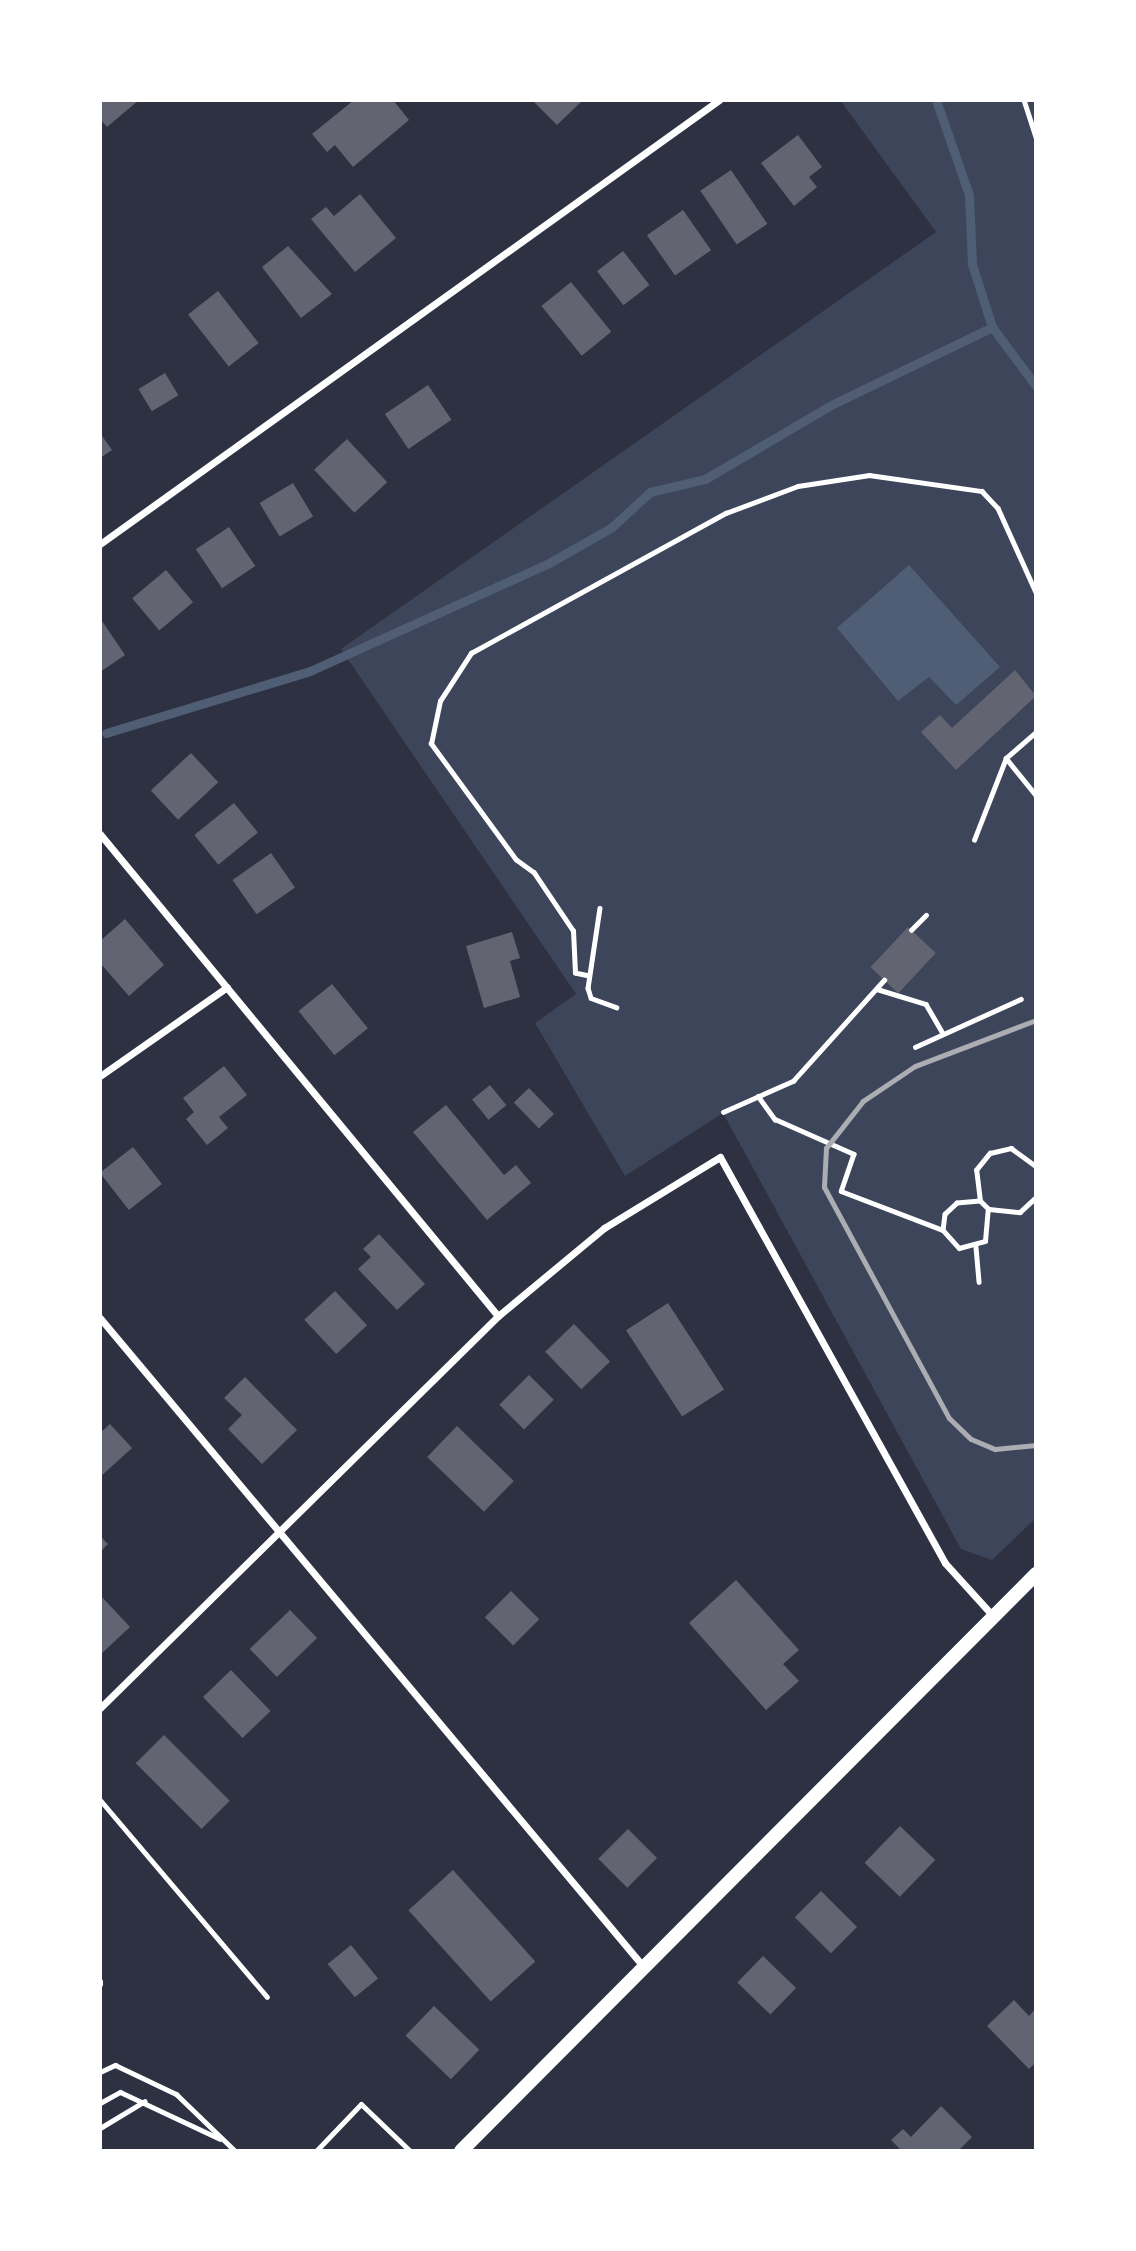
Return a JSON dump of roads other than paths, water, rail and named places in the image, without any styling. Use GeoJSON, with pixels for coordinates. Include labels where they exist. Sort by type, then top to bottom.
{"type":"FeatureCollection","features":[{"type":"Feature","properties":{"kind":"main road"},"geometry":{"type":"LineString","coordinates":[[461,2151],[1036,1574]]}},
{"type":"Feature","properties":{"kind":"street"},"geometry":{"type":"LineString","coordinates":[[100,544],[719,100]]}},
{"type":"Feature","properties":{"kind":"street"},"geometry":{"type":"LineString","coordinates":[[100,834],[498,1316]]}},
{"type":"Feature","properties":{"kind":"street"},"geometry":{"type":"LineString","coordinates":[[100,1076],[227,987]]}},
{"type":"Feature","properties":{"kind":"street"},"geometry":{"type":"LineString","coordinates":[[100,1708],[498,1316],[604,1228],[720,1157],[945,1563],[993,1616]]}},
{"type":"Feature","properties":{"kind":"street"},"geometry":{"type":"LineString","coordinates":[[100,1318],[276,1532],[643,1966]]}},
{"type":"Feature","properties":{"kind":"lane"},"geometry":{"type":"LineString","coordinates":[[100,1800],[267,1997]]}},
{"type":"Feature","properties":{"kind":"lane"},"geometry":{"type":"LineString","coordinates":[[100,2072],[115,2065],[176,2094],[235,2151]]}},
{"type":"Feature","properties":{"kind":"lane"},"geometry":{"type":"LineString","coordinates":[[100,2102],[120,2092],[145,2101],[223,2140]]}},
{"type":"Feature","properties":{"kind":"lane"},"geometry":{"type":"LineString","coordinates":[[100,2128],[145,2101]]}},
{"type":"Feature","properties":{"kind":"lane"},"geometry":{"type":"LineString","coordinates":[[316,2151],[361,2104],[410,2151]]}},
{"type":"Feature","properties":{"kind":"waterway"},"geometry":{"type":"LineString","coordinates":[[936,100],[969,195],[972,264],[992,327],[1036,386]]}},
{"type":"Feature","properties":{"kind":"waterway"},"geometry":{"type":"LineString","coordinates":[[106,733],[310,671],[549,563],[612,527],[650,492],[705,479],[831,405],[992,327]]}},
{"type":"Feature","properties":{"kind":"railway"},"geometry":{"type":"LineString","coordinates":[[1036,1020],[915,1066],[863,1101],[826,1148],[824,1187],[949,1418],[971,1439],[995,1449],[1036,1445]]}}]}
